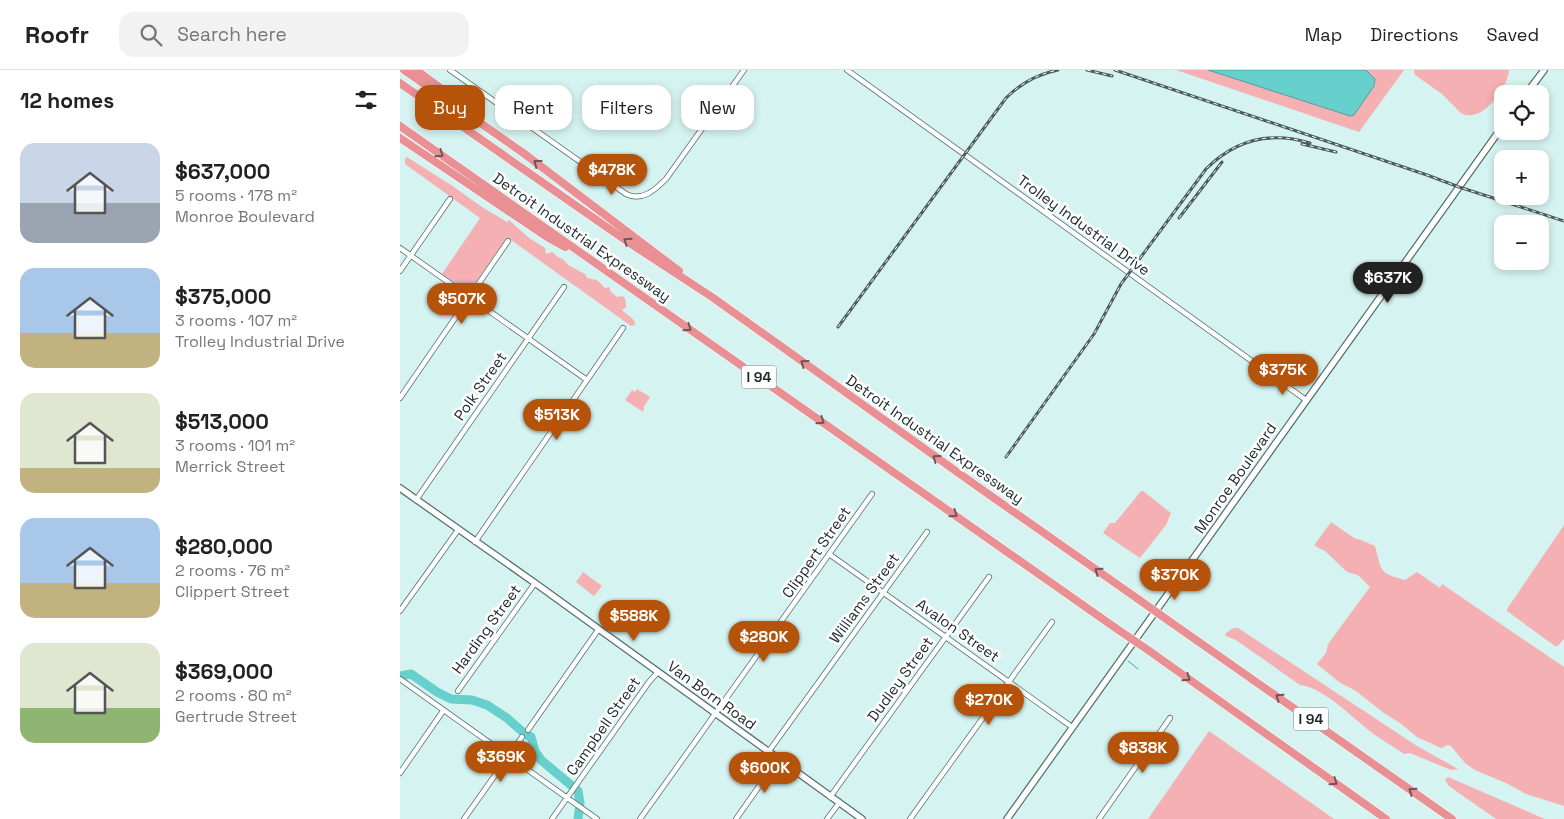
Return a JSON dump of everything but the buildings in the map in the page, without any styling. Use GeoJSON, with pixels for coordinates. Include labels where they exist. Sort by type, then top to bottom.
{"type":"FeatureCollection","features":[{"type":"Feature","properties":{"kind":"highway"},"geometry":{"type":"LineString","coordinates":[[404,70],[522,152],[661,256],[712,297]]}},
{"type":"Feature","properties":{"kind":"highway"},"geometry":{"type":"LineString","coordinates":[[416,70],[474,112],[522,152]]}},
{"type":"Feature","properties":{"kind":"highway","name":"Detroit Industrial Expressway"},"geometry":{"type":"LineString","coordinates":[[400,82],[631,244],[712,297],[974,484],[1452,819]]}},
{"type":"Feature","properties":{"kind":"highway","name":"Detroit Industrial Expressway"},"geometry":{"type":"LineString","coordinates":[[400,126],[1386,819]]}},
{"type":"Feature","properties":{"kind":"highway"},"geometry":{"type":"LineString","coordinates":[[400,138],[548,237],[602,268]]}},
{"type":"Feature","properties":{"kind":"street"},"geometry":{"type":"LineString","coordinates":[[450,70],[626,194],[636,197],[649,193],[666,179],[744,70]]}},
{"type":"Feature","properties":{"kind":"street","name":"Trolley Industrial Drive"},"geometry":{"type":"LineString","coordinates":[[847,70],[1306,400]]}},
{"type":"Feature","properties":{"kind":"street"},"geometry":{"type":"LineString","coordinates":[[1533,85],[1544,70]]}},
{"type":"Feature","properties":{"kind":"street","name":"Monroe Boulevard"},"geometry":{"type":"LineString","coordinates":[[1006,819],[1494,138]]}},
{"type":"Feature","properties":{"kind":"street"},"geometry":{"type":"LineString","coordinates":[[400,271],[450,200]]}},
{"type":"Feature","properties":{"kind":"street"},"geometry":{"type":"LineString","coordinates":[[400,398],[508,241]]}},
{"type":"Feature","properties":{"kind":"street"},"geometry":{"type":"LineString","coordinates":[[400,248],[587,380]]}},
{"type":"Feature","properties":{"kind":"street","name":"Polk Street"},"geometry":{"type":"LineString","coordinates":[[416,500],[564,287]]}},
{"type":"Feature","properties":{"kind":"street"},"geometry":{"type":"LineString","coordinates":[[475,542],[623,328]]}},
{"type":"Feature","properties":{"kind":"street","name":"Van Born Road"},"geometry":{"type":"LineString","coordinates":[[400,488],[536,583],[598,630],[862,819]]}},
{"type":"Feature","properties":{"kind":"street","name":"Clippert Street"},"geometry":{"type":"LineString","coordinates":[[640,819],[872,494]]}},
{"type":"Feature","properties":{"kind":"street"},"geometry":{"type":"LineString","coordinates":[[400,611],[458,530]]}},
{"type":"Feature","properties":{"kind":"street","name":"Williams Street"},"geometry":{"type":"LineString","coordinates":[[769,752],[927,532]]}},
{"type":"Feature","properties":{"kind":"street","name":"Avalon Street"},"geometry":{"type":"LineString","coordinates":[[830,554],[1072,727]]}},
{"type":"Feature","properties":{"kind":"street","name":"Dudley Street"},"geometry":{"type":"LineString","coordinates":[[830,797],[990,576]]}},
{"type":"Feature","properties":{"kind":"street","name":"Harding Street"},"geometry":{"type":"LineString","coordinates":[[458,691],[536,583]]}},
{"type":"Feature","properties":{"kind":"street"},"geometry":{"type":"LineString","coordinates":[[910,819],[1052,622]]}},
{"type":"Feature","properties":{"kind":"street"},"geometry":{"type":"LineString","coordinates":[[528,730],[598,630]]}},
{"type":"Feature","properties":{"kind":"street","name":"Campbell Street"},"geometry":{"type":"LineString","coordinates":[[552,819],[658,672]]}},
{"type":"Feature","properties":{"kind":"street"},"geometry":{"type":"LineString","coordinates":[[402,681],[597,819]]}},
{"type":"Feature","properties":{"kind":"street"},"geometry":{"type":"LineString","coordinates":[[400,773],[444,711]]}},
{"type":"Feature","properties":{"kind":"street"},"geometry":{"type":"LineString","coordinates":[[1099,819],[1170,718]]}},
{"type":"Feature","properties":{"kind":"street"},"geometry":{"type":"LineString","coordinates":[[464,819],[522,737]]}},
{"type":"Feature","properties":{"kind":"street"},"geometry":{"type":"LineString","coordinates":[[736,819],[779,758]]}},
{"type":"Feature","properties":{"kind":"street"},"geometry":{"type":"LineString","coordinates":[[827,819],[838,802]]}},
{"type":"Feature","properties":{"kind":"shaded area"},"geometry":{"type":"Polygon","coordinates":[[[1176,70],[1404,70],[1359,132],[1176,70]]]}},
{"type":"Feature","properties":{"kind":"shaded area"},"geometry":{"type":"Polygon","coordinates":[[[1414,70],[1509,70],[1504,85],[1494,85],[1494,101],[1492,103],[1477,114],[1469,115],[1461,113],[1442,94],[1415,75],[1414,70]]]}},
{"type":"Feature","properties":{"kind":"shaded area"},"geometry":{"type":"Polygon","coordinates":[[[407,157],[482,207],[507,222],[509,220],[529,238],[545,248],[546,254],[552,252],[568,265],[585,274],[587,278],[597,280],[605,288],[609,287],[611,292],[617,297],[622,296],[625,298],[626,307],[622,310],[632,318],[635,325],[631,326],[507,237],[469,292],[442,274],[480,218],[405,164],[405,158],[407,157]]]}},
{"type":"Feature","properties":{"kind":"shaded area"},"geometry":{"type":"Polygon","coordinates":[[[637,389],[650,397],[643,408],[643,412],[625,400],[632,390],[635,392],[637,389]]]}},
{"type":"Feature","properties":{"kind":"shaded area"},"geometry":{"type":"Polygon","coordinates":[[[1141,491],[1171,513],[1166,525],[1140,558],[1103,533],[1110,523],[1115,523],[1141,491]]]}},
{"type":"Feature","properties":{"kind":"shaded area"},"geometry":{"type":"Polygon","coordinates":[[[1331,522],[1354,538],[1375,546],[1380,566],[1385,573],[1405,580],[1417,572],[1440,588],[1442,584],[1564,667],[1564,806],[1526,794],[1475,770],[1465,763],[1451,746],[1448,745],[1441,748],[1417,737],[1356,691],[1339,682],[1317,664],[1326,653],[1328,644],[1370,587],[1358,575],[1347,572],[1325,551],[1315,546],[1331,522]]]}},
{"type":"Feature","properties":{"kind":"shaded area"},"geometry":{"type":"Polygon","coordinates":[[[1564,525],[1564,639],[1558,646],[1555,646],[1507,611],[1507,609],[1564,525]]]}},
{"type":"Feature","properties":{"kind":"shaded area"},"geometry":{"type":"Polygon","coordinates":[[[583,572],[602,586],[594,596],[576,582],[583,572]]]}},
{"type":"Feature","properties":{"kind":"shaded area"},"geometry":{"type":"Polygon","coordinates":[[[1233,628],[1238,628],[1417,746],[1458,769],[1451,770],[1410,753],[1404,754],[1370,731],[1341,706],[1320,692],[1300,685],[1236,640],[1226,636],[1225,634],[1233,628]]]}},
{"type":"Feature","properties":{"kind":"shaded area"},"geometry":{"type":"Polygon","coordinates":[[[1209,731],[1334,819],[1148,819],[1209,731]]]}},
{"type":"Feature","properties":{"kind":"shaded area"},"geometry":{"type":"Polygon","coordinates":[[[1448,777],[1545,819],[1496,819],[1449,786],[1445,780],[1448,777]]]}},
{"type":"Feature","properties":{"kind":"water"},"geometry":{"type":"Polygon","coordinates":[[[1208,70],[1366,70],[1375,79],[1374,86],[1354,115],[1350,116],[1208,70]]]}},
{"type":"Feature","properties":{"kind":"waterway"},"geometry":{"type":"LineString","coordinates":[[1128,661],[1138,669]]}},
{"type":"Feature","properties":{"kind":"waterway"},"geometry":{"type":"LineString","coordinates":[[400,676],[411,674],[451,699],[472,700],[487,705],[531,737],[535,751],[541,760],[578,791],[580,803],[578,819]]}},
{"type":"Feature","properties":{"kind":"railway"},"geometry":{"type":"LineString","coordinates":[[838,327],[1006,98],[1030,80],[1058,70]]}},
{"type":"Feature","properties":{"kind":"railway"},"geometry":{"type":"LineString","coordinates":[[1087,70],[1112,76]]}},
{"type":"Feature","properties":{"kind":"railway"},"geometry":{"type":"LineString","coordinates":[[1115,70],[1564,221]]}},
{"type":"Feature","properties":{"kind":"railway"},"geometry":{"type":"LineString","coordinates":[[1006,457],[1094,334],[1121,284],[1206,169],[1229,151],[1254,140],[1281,138],[1310,143]]}},
{"type":"Feature","properties":{"kind":"railway"},"geometry":{"type":"LineString","coordinates":[[1302,144],[1336,152]]}},
{"type":"Feature","properties":{"kind":"railway"},"geometry":{"type":"LineString","coordinates":[[1179,218],[1222,162]]}}]}
